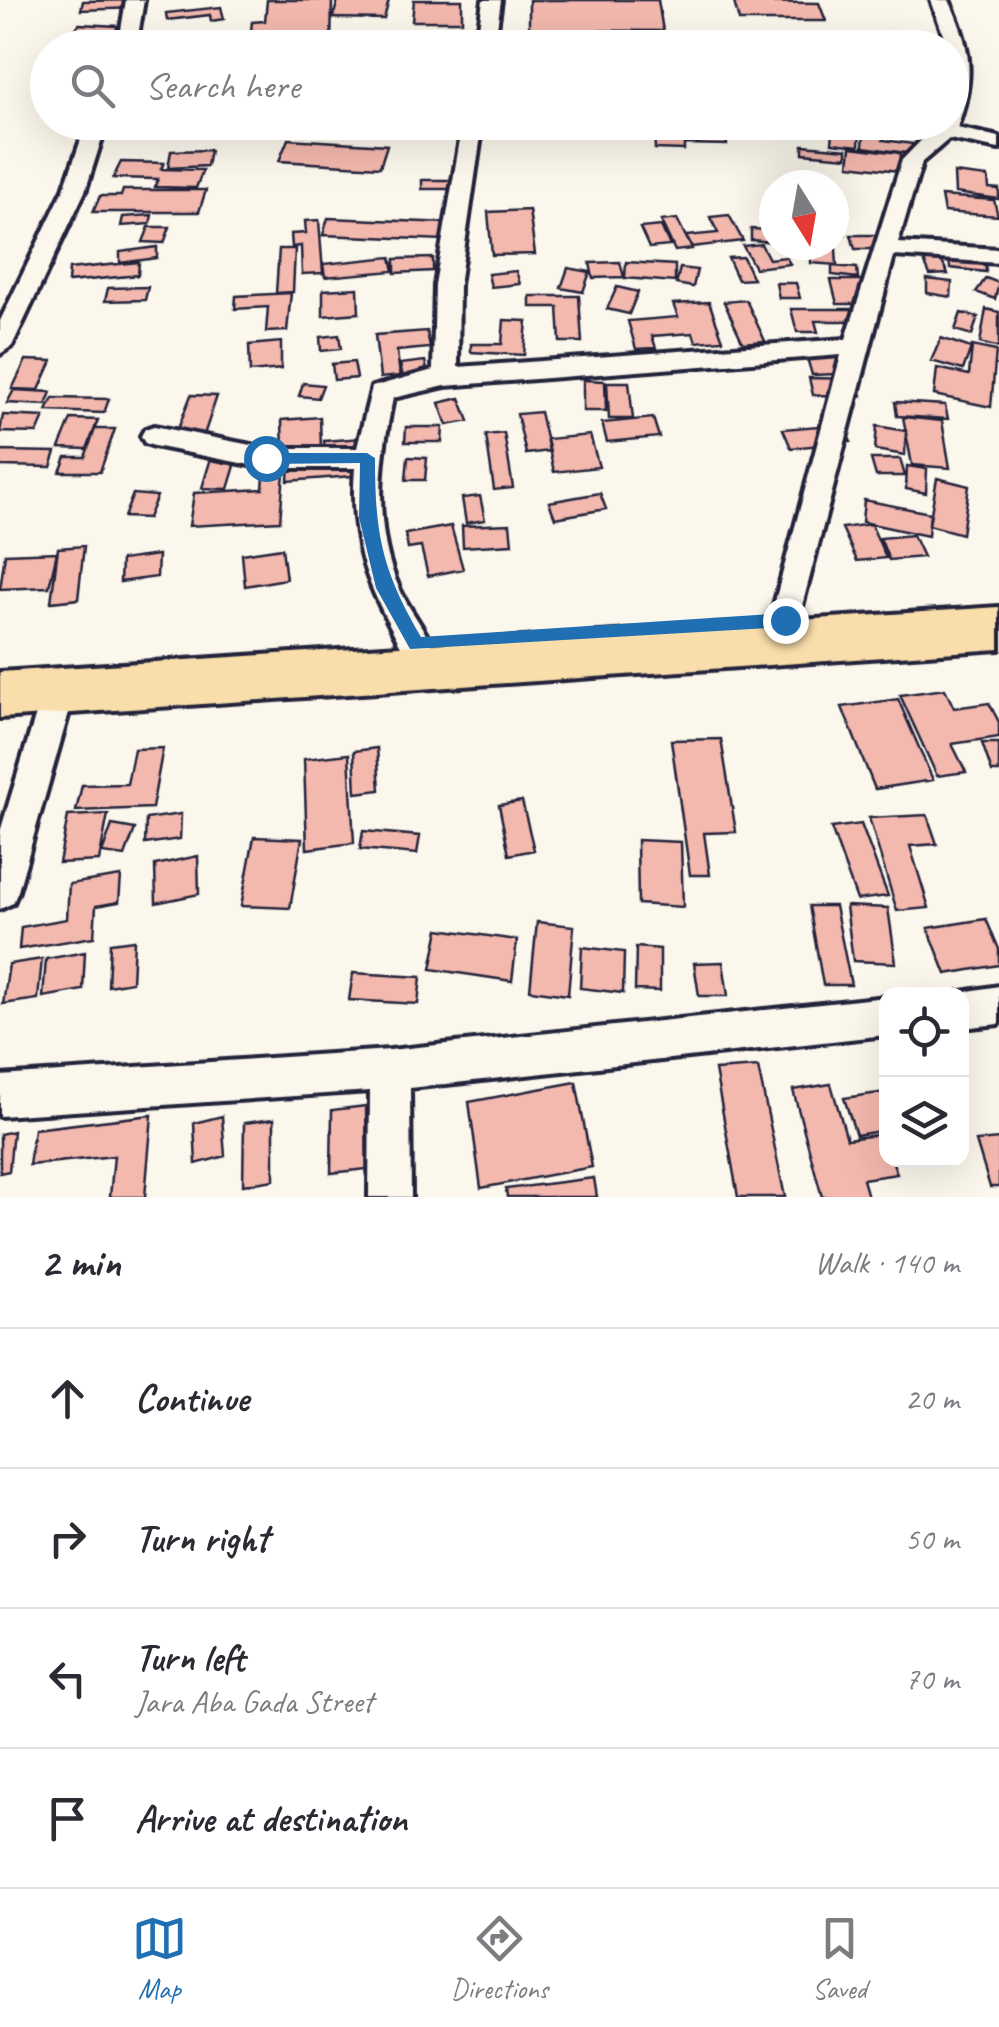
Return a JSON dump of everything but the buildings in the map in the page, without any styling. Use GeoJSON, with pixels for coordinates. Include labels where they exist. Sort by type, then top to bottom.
{"type":"FeatureCollection","features":[{"type":"Feature","properties":{"kind":"main road"},"geometry":{"type":"LineString","coordinates":[[0,663],[416,644],[999,604]]}},
{"type":"Feature","properties":{"kind":"main road"},"geometry":{"type":"LineString","coordinates":[[0,695],[999,628]]}},
{"type":"Feature","properties":{"kind":"street"},"geometry":{"type":"LineString","coordinates":[[130,30],[135,0]]}},
{"type":"Feature","properties":{"kind":"street"},"geometry":{"type":"LineString","coordinates":[[488,30],[492,0]]}},
{"type":"Feature","properties":{"kind":"street"},"geometry":{"type":"LineString","coordinates":[[940,0],[954,30]]}},
{"type":"Feature","properties":{"kind":"street"},"geometry":{"type":"LineString","coordinates":[[969,132],[999,144]]}},
{"type":"Feature","properties":{"kind":"street"},"geometry":{"type":"LineString","coordinates":[[0,346],[75,190],[91,140]]}},
{"type":"Feature","properties":{"kind":"street"},"geometry":{"type":"LineString","coordinates":[[445,377],[447,285],[470,140]]}},
{"type":"Feature","properties":{"kind":"street"},"geometry":{"type":"LineString","coordinates":[[785,620],[856,346],[912,160],[932,140]]}},
{"type":"Feature","properties":{"kind":"street"},"geometry":{"type":"LineString","coordinates":[[885,250],[999,256]]}},
{"type":"Feature","properties":{"kind":"street"},"geometry":{"type":"LineString","coordinates":[[416,644],[384,588],[367,517],[367,458],[381,393],[410,382],[445,377],[856,346]]}},
{"type":"Feature","properties":{"kind":"street"},"geometry":{"type":"LineString","coordinates":[[154,436],[266,458],[367,458]]}},
{"type":"Feature","properties":{"kind":"street"},"geometry":{"type":"LineString","coordinates":[[0,891],[59,691]]}},
{"type":"Feature","properties":{"kind":"street"},"geometry":{"type":"LineString","coordinates":[[969,1008],[999,1006]]}},
{"type":"Feature","properties":{"kind":"street"},"geometry":{"type":"LineString","coordinates":[[0,1096],[390,1070],[879,1017]]}},
{"type":"Feature","properties":{"kind":"street"},"geometry":{"type":"LineString","coordinates":[[390,1070],[390,1197]]}},
{"type":"Feature","properties":{"kind":"route"},"geometry":{"type":"LineString","coordinates":[[266,458],[367,458],[367,517],[384,588],[416,644],[785,620]]}}]}
